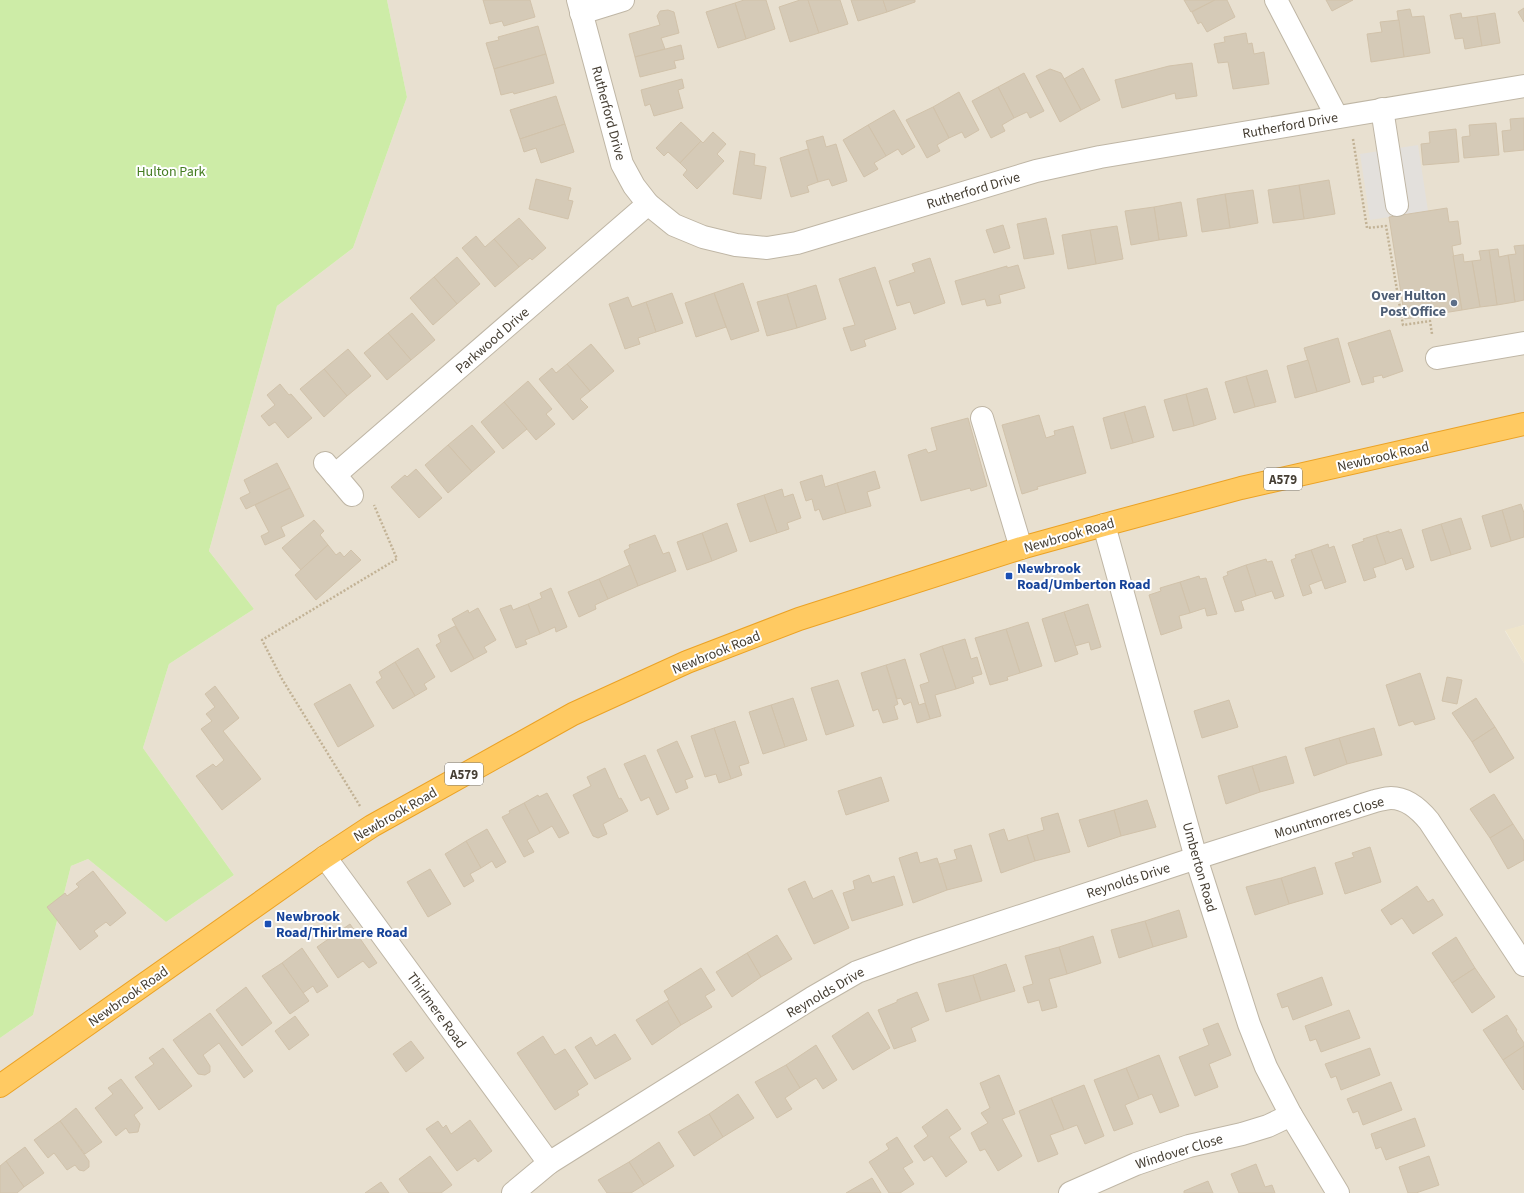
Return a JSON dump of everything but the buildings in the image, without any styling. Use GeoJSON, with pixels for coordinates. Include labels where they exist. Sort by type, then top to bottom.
{"type":"FeatureCollection","features":[{"type":"Feature","properties":{"kind":"highway","name":"Newbrook Road"},"geometry":{"type":"LineString","coordinates":[[0,1086],[325,857],[372,826],[573,714],[687,662],[799,619],[1021,548],[1241,488],[1524,424]]}},
{"type":"Feature","properties":{"kind":"street"},"geometry":{"type":"LineString","coordinates":[[580,6],[623,0]]}},
{"type":"Feature","properties":{"kind":"street"},"geometry":{"type":"LineString","coordinates":[[1276,0],[1343,116]]}},
{"type":"Feature","properties":{"kind":"street","name":"Rutherford Drive"},"geometry":{"type":"LineString","coordinates":[[580,6],[622,164],[634,186],[648,204],[674,225],[703,237],[736,245],[767,248],[797,243],[1036,171],[1100,157],[1524,86]]}},
{"type":"Feature","properties":{"kind":"street"},"geometry":{"type":"LineString","coordinates":[[1382,109],[1397,205]]}},
{"type":"Feature","properties":{"kind":"street","name":"Parkwood Drive"},"geometry":{"type":"LineString","coordinates":[[352,494],[330,469],[648,204]]}},
{"type":"Feature","properties":{"kind":"street"},"geometry":{"type":"LineString","coordinates":[[1437,358],[1524,343]]}},
{"type":"Feature","properties":{"kind":"street"},"geometry":{"type":"LineString","coordinates":[[982,418],[1021,548]]}},
{"type":"Feature","properties":{"kind":"street","name":"Umberton Road"},"geometry":{"type":"LineString","coordinates":[[1104,525],[1196,858],[1249,1024],[1266,1068],[1291,1115],[1338,1193]]}},
{"type":"Feature","properties":{"kind":"street","name":"Mountmorres Close"},"geometry":{"type":"LineString","coordinates":[[1196,858],[1375,801],[1392,798],[1408,803],[1421,811],[1429,821],[1524,965]]}},
{"type":"Feature","properties":{"kind":"street","name":"Thirlmere Road"},"geometry":{"type":"LineString","coordinates":[[325,857],[549,1163]]}},
{"type":"Feature","properties":{"kind":"street","name":"Reynolds Drive"},"geometry":{"type":"LineString","coordinates":[[513,1193],[549,1163],[857,972],[915,950],[1196,858]]}},
{"type":"Feature","properties":{"kind":"street","name":"Windover Close"},"geometry":{"type":"LineString","coordinates":[[1070,1193],[1136,1164],[1189,1146],[1268,1126],[1291,1115]]}},
{"type":"Feature","properties":{"kind":"path"},"geometry":{"type":"LineString","coordinates":[[1343,116],[1367,228],[1386,226],[1402,325],[1430,321],[1437,358]]}},
{"type":"Feature","properties":{"kind":"path"},"geometry":{"type":"LineString","coordinates":[[372,826],[282,678],[262,640],[397,559],[373,502]]}},
{"type":"Feature","properties":{"kind":"shaded area"},"geometry":{"type":"Polygon","coordinates":[[[387,0],[1524,0],[1524,625],[1505,631],[1524,663],[1524,1193],[0,1193],[0,1038],[33,1015],[71,866],[88,859],[166,922],[234,875],[143,748],[169,664],[254,609],[209,551],[277,306],[353,248],[407,97],[387,0]]]}},
{"type":"Feature","properties":{"kind":"shaded area"},"geometry":{"type":"Polygon","coordinates":[[[1418,145],[1428,211],[1370,220],[1360,154],[1418,145]]]}},
{"type":"Feature","properties":{"kind":"shaded area"},"geometry":{"type":"Polygon","coordinates":[[[1524,625],[1524,663],[1505,630],[1524,625]]]}},
{"type":"Feature","properties":{"kind":"green space","name":"Hulton Park"},"geometry":{"type":"Polygon","coordinates":[[[0,0],[387,0],[407,97],[353,248],[277,306],[209,551],[254,609],[169,664],[143,748],[234,875],[166,922],[88,859],[71,866],[33,1015],[0,1038],[0,0]]]}},
{"type":"Feature","properties":{"kind":"place","name":"Over Hulton Post Office"},"geometry":{"type":"Point","coordinates":[1454,303]}},
{"type":"Feature","properties":{"kind":"place","name":"Newbrook Road/Umberton Road"},"geometry":{"type":"Point","coordinates":[1009,576]}},
{"type":"Feature","properties":{"kind":"place","name":"Newbrook Road/Thirlmere Road"},"geometry":{"type":"Point","coordinates":[268,924]}}]}
